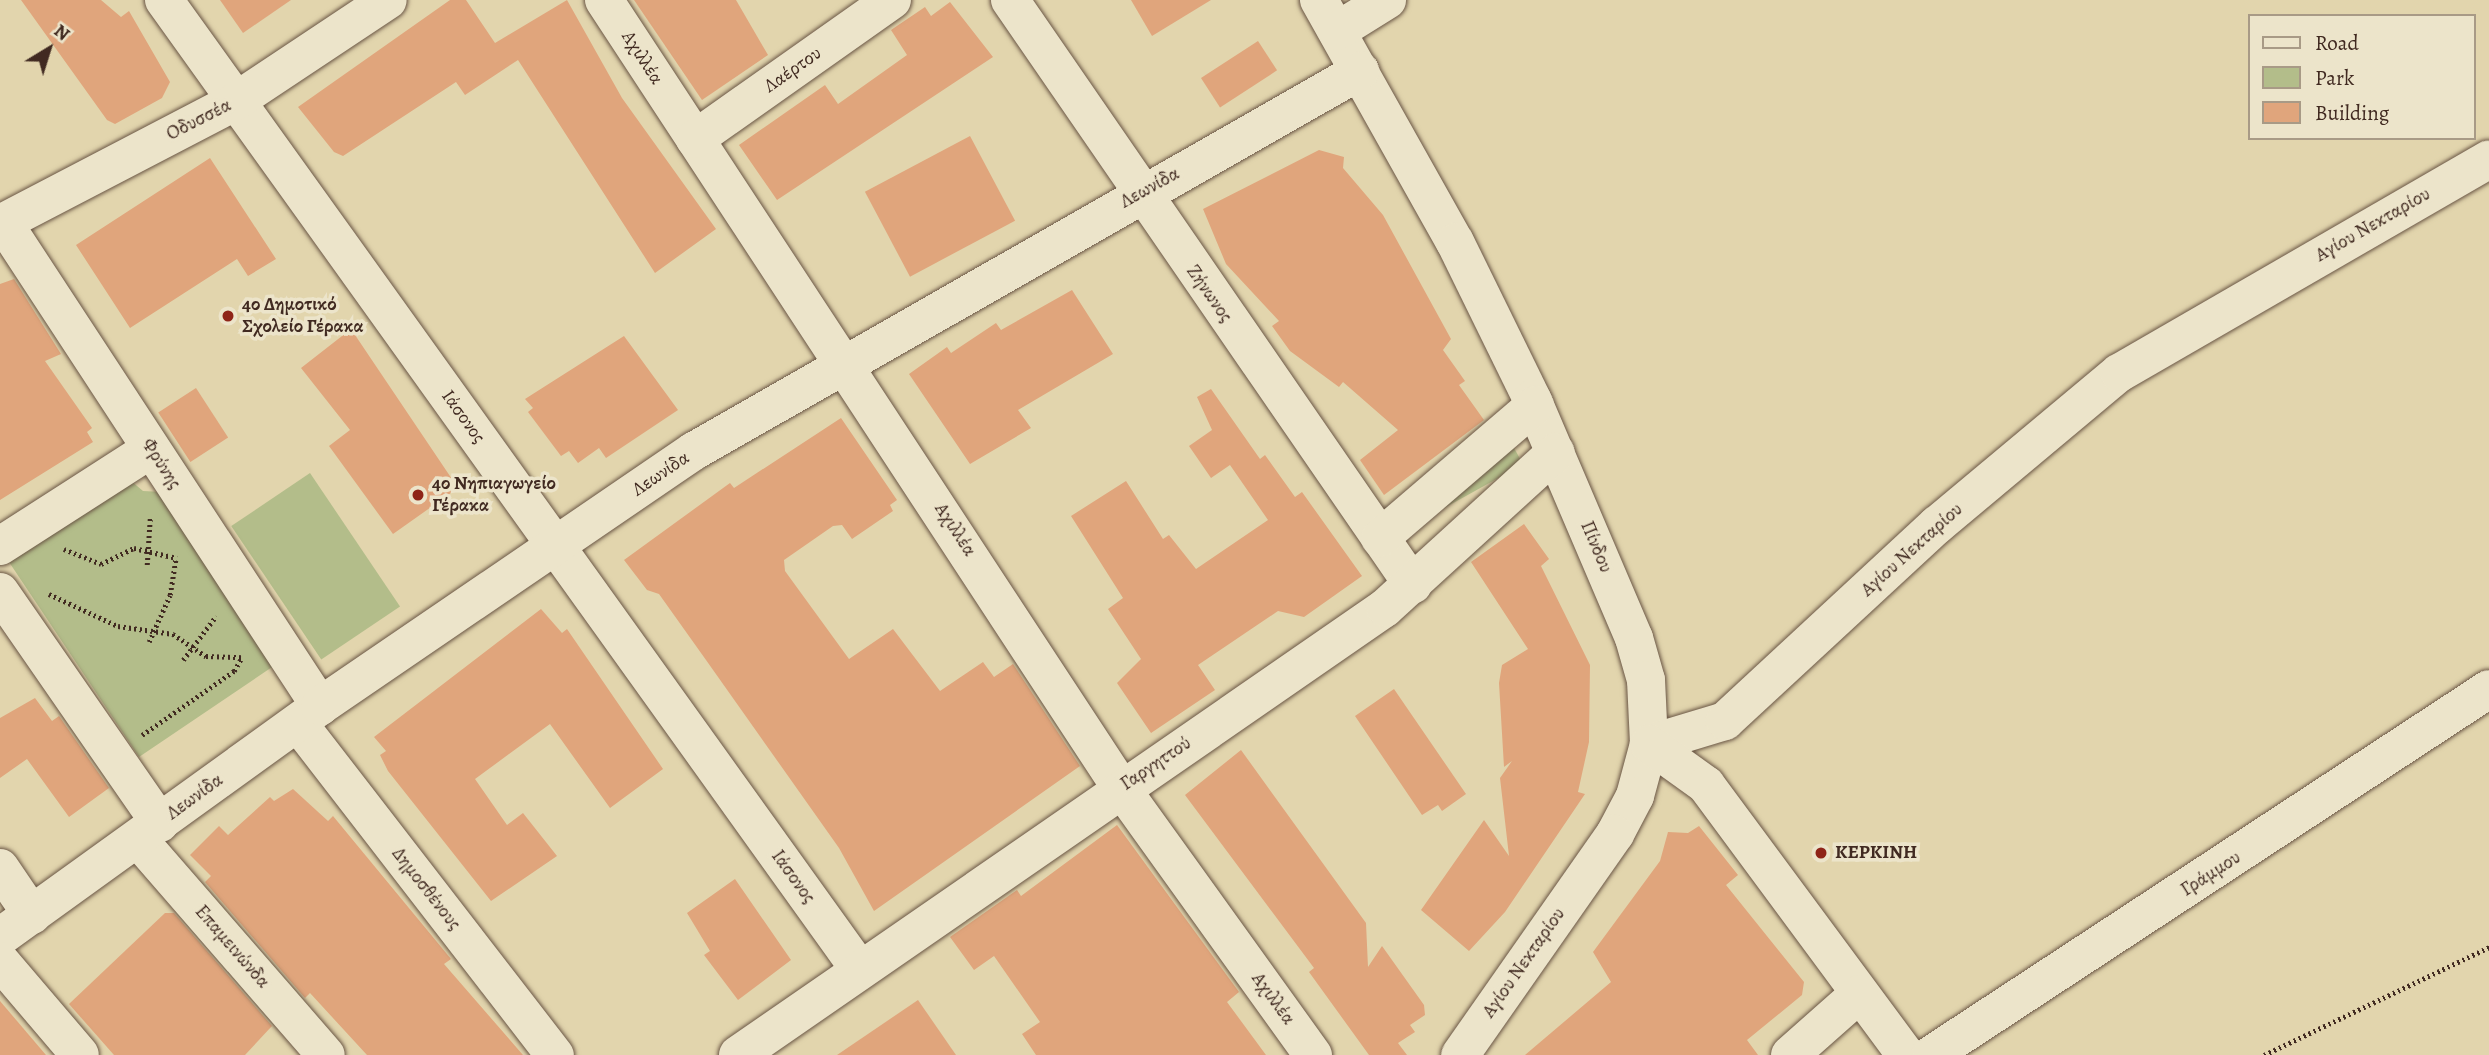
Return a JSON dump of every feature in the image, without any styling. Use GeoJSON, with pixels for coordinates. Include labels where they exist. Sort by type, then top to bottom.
{"type":"FeatureCollection","features":[{"type":"Feature","properties":{"kind":"street","name":"Ιάσονος"},"geometry":{"type":"LineString","coordinates":[[164,0],[860,970]]}},
{"type":"Feature","properties":{"kind":"street","name":"Οδυσσέα"},"geometry":{"type":"LineString","coordinates":[[1,223],[236,101],[388,0]]}},
{"type":"Feature","properties":{"kind":"street","name":"Αχιλλέα"},"geometry":{"type":"LineString","coordinates":[[604,0],[847,362],[1121,788],[1313,1055]]}},
{"type":"Feature","properties":{"kind":"street","name":"Λαέρτου"},"geometry":{"type":"LineString","coordinates":[[695,139],[892,0]]}},
{"type":"Feature","properties":{"kind":"street","name":"Ζήνωνος"},"geometry":{"type":"LineString","coordinates":[[1010,0],[1139,194],[1413,585]]}},
{"type":"Feature","properties":{"kind":"street"},"geometry":{"type":"LineString","coordinates":[[1328,16],[1387,0]]}},
{"type":"Feature","properties":{"kind":"street","name":"Πίνδου"},"geometry":{"type":"LineString","coordinates":[[1328,16],[1360,71],[1535,405],[1556,452],[1634,638],[1646,680],[1649,744]]}},
{"type":"Feature","properties":{"kind":"street","name":"Λεωνίδα"},"geometry":{"type":"LineString","coordinates":[[0,937],[309,714],[694,451],[1139,194],[1360,71]]}},
{"type":"Feature","properties":{"kind":"street","name":"Αγίου Νεκταρίου"},"geometry":{"type":"LineString","coordinates":[[1460,1055],[1615,834],[1649,744],[1724,721],[1937,525],[2119,373],[2489,159]]}},
{"type":"Feature","properties":{"kind":"street","name":"Φρύνης"},"geometry":{"type":"LineString","coordinates":[[1,223],[277,640],[309,714]]}},
{"type":"Feature","properties":{"kind":"street"},"geometry":{"type":"LineString","coordinates":[[1380,538],[1535,405]]}},
{"type":"Feature","properties":{"kind":"street"},"geometry":{"type":"LineString","coordinates":[[0,546],[151,449]]}},
{"type":"Feature","properties":{"kind":"street","name":"Γαργηττού"},"geometry":{"type":"LineString","coordinates":[[738,1055],[1413,585],[1556,452]]}},
{"type":"Feature","properties":{"kind":"street","name":"Επαμεινώνδα"},"geometry":{"type":"LineString","coordinates":[[0,592],[149,831],[326,1055]]}},
{"type":"Feature","properties":{"kind":"street","name":"Γράμμου"},"geometry":{"type":"LineString","coordinates":[[1931,1055],[2489,689]]}},
{"type":"Feature","properties":{"kind":"street","name":"Δημοσθένους"},"geometry":{"type":"LineString","coordinates":[[309,714],[555,1055]]}},
{"type":"Feature","properties":{"kind":"street"},"geometry":{"type":"LineString","coordinates":[[1649,744],[1706,785],[1906,1055]]}},
{"type":"Feature","properties":{"kind":"street"},"geometry":{"type":"LineString","coordinates":[[0,868],[32,915]]}},
{"type":"Feature","properties":{"kind":"street"},"geometry":{"type":"LineString","coordinates":[[0,961],[80,1055]]}},
{"type":"Feature","properties":{"kind":"street"},"geometry":{"type":"LineString","coordinates":[[1790,1055],[1859,993]]}},
{"type":"Feature","properties":{"kind":"path"},"geometry":{"type":"LineString","coordinates":[[147,565],[151,550],[150,511]]}},
{"type":"Feature","properties":{"kind":"path"},"geometry":{"type":"LineString","coordinates":[[51,545],[101,565],[112,564],[126,549],[151,550],[176,557],[184,564]]}},
{"type":"Feature","properties":{"kind":"path"},"geometry":{"type":"LineString","coordinates":[[149,642],[170,596],[175,548]]}},
{"type":"Feature","properties":{"kind":"path"},"geometry":{"type":"LineString","coordinates":[[40,587],[118,626],[173,634],[206,656],[243,656],[277,640]]}},
{"type":"Feature","properties":{"kind":"path"},"geometry":{"type":"LineString","coordinates":[[183,660],[194,649],[219,610]]}},
{"type":"Feature","properties":{"kind":"path"},"geometry":{"type":"LineString","coordinates":[[129,728],[137,738],[234,671],[243,656]]}},
{"type":"Feature","properties":{"kind":"path"},"geometry":{"type":"LineString","coordinates":[[2264,1055],[2489,947]]}},
{"type":"Feature","properties":{"kind":"green space"},"geometry":{"type":"Polygon","coordinates":[[[1509,439],[1523,464],[1395,535],[1381,510],[1509,439]]]}},
{"type":"Feature","properties":{"kind":"green space"},"geometry":{"type":"Polygon","coordinates":[[[310,473],[400,606],[321,660],[231,526],[310,473]]]}},
{"type":"Feature","properties":{"kind":"green space"},"geometry":{"type":"Polygon","coordinates":[[[130,480],[143,491],[162,492],[281,661],[139,757],[7,559],[130,480]]]}},
{"type":"Feature","properties":{"kind":"building"},"geometry":{"type":"Polygon","coordinates":[[[21,0],[101,0],[121,17],[129,11],[170,82],[162,98],[115,124],[107,120],[21,0]]]}},
{"type":"Feature","properties":{"kind":"building"},"geometry":{"type":"Polygon","coordinates":[[[220,0],[291,0],[243,33],[220,0]]]}},
{"type":"Feature","properties":{"kind":"building"},"geometry":{"type":"Polygon","coordinates":[[[450,0],[466,0],[495,43],[567,0],[622,98],[716,229],[655,273],[518,60],[465,95],[456,82],[343,156],[334,152],[298,107],[450,0]]]}},
{"type":"Feature","properties":{"kind":"building"},"geometry":{"type":"Polygon","coordinates":[[[634,0],[736,0],[768,55],[702,100],[634,0]]]}},
{"type":"Feature","properties":{"kind":"building"},"geometry":{"type":"Polygon","coordinates":[[[1131,0],[1211,0],[1152,36],[1131,0]]]}},
{"type":"Feature","properties":{"kind":"building"},"geometry":{"type":"Polygon","coordinates":[[[950,2],[993,57],[777,200],[739,145],[825,85],[838,104],[907,55],[891,30],[925,7],[931,16],[950,2]]]}},
{"type":"Feature","properties":{"kind":"building"},"geometry":{"type":"Polygon","coordinates":[[[1258,41],[1277,70],[1220,107],[1201,78],[1258,41]]]}},
{"type":"Feature","properties":{"kind":"building"},"geometry":{"type":"Polygon","coordinates":[[[970,136],[1015,221],[910,277],[865,192],[970,136]]]}},
{"type":"Feature","properties":{"kind":"building"},"geometry":{"type":"Polygon","coordinates":[[[1319,150],[1344,157],[1343,168],[1383,215],[1451,339],[1443,350],[1465,381],[1459,385],[1484,420],[1384,495],[1360,460],[1398,430],[1343,382],[1339,387],[1290,351],[1272,326],[1279,321],[1226,264],[1203,209],[1319,150]]]}},
{"type":"Feature","properties":{"kind":"building"},"geometry":{"type":"Polygon","coordinates":[[[210,158],[276,259],[248,276],[237,259],[130,328],[76,245],[210,158]]]}},
{"type":"Feature","properties":{"kind":"building"},"geometry":{"type":"Polygon","coordinates":[[[14,279],[61,354],[45,361],[92,428],[87,432],[93,442],[0,500],[0,284],[14,279]]]}},
{"type":"Feature","properties":{"kind":"building"},"geometry":{"type":"Polygon","coordinates":[[[1072,290],[1113,354],[1018,410],[1031,428],[970,464],[909,374],[947,347],[951,353],[996,323],[1001,330],[1072,290]]]}},
{"type":"Feature","properties":{"kind":"building"},"geometry":{"type":"Polygon","coordinates":[[[351,329],[458,488],[393,534],[329,446],[350,430],[301,368],[351,329]]]}},
{"type":"Feature","properties":{"kind":"building"},"geometry":{"type":"Polygon","coordinates":[[[624,336],[678,410],[606,458],[599,448],[578,463],[569,451],[561,456],[528,412],[533,408],[525,399],[624,336]]]}},
{"type":"Feature","properties":{"kind":"building"},"geometry":{"type":"Polygon","coordinates":[[[196,388],[228,437],[190,462],[158,413],[196,388]]]}},
{"type":"Feature","properties":{"kind":"building"},"geometry":{"type":"Polygon","coordinates":[[[1211,389],[1260,459],[1265,455],[1295,497],[1302,492],[1362,576],[1304,617],[1278,611],[1198,665],[1215,690],[1151,733],[1117,683],[1141,659],[1108,609],[1123,598],[1071,516],[1126,481],[1163,539],[1169,535],[1196,569],[1268,520],[1230,465],[1211,478],[1189,446],[1212,430],[1197,397],[1211,389]]]}},
{"type":"Feature","properties":{"kind":"building"},"geometry":{"type":"Polygon","coordinates":[[[841,418],[897,500],[890,505],[893,511],[852,539],[842,525],[833,526],[784,560],[785,571],[849,659],[893,629],[940,691],[983,662],[994,677],[1013,664],[1080,766],[874,911],[839,848],[659,594],[647,590],[624,560],[730,483],[734,488],[841,418]]]}},
{"type":"Feature","properties":{"kind":"building"},"geometry":{"type":"Polygon","coordinates":[[[1524,524],[1549,559],[1541,566],[1590,665],[1589,742],[1578,792],[1585,794],[1505,912],[1469,951],[1421,910],[1484,820],[1509,856],[1500,778],[1512,761],[1504,767],[1499,683],[1502,665],[1528,649],[1471,562],[1524,524]]]}},
{"type":"Feature","properties":{"kind":"building"},"geometry":{"type":"Polygon","coordinates":[[[541,609],[562,633],[567,629],[663,769],[610,808],[550,724],[475,779],[507,825],[523,813],[557,856],[491,901],[388,771],[380,755],[386,751],[374,737],[541,609]]]}},
{"type":"Feature","properties":{"kind":"building"},"geometry":{"type":"Polygon","coordinates":[[[1394,689],[1466,794],[1442,811],[1438,805],[1422,815],[1355,716],[1394,689]]]}},
{"type":"Feature","properties":{"kind":"building"},"geometry":{"type":"Polygon","coordinates":[[[35,698],[52,721],[59,716],[109,788],[69,817],[27,759],[0,778],[0,718],[35,698]]]}},
{"type":"Feature","properties":{"kind":"building"},"geometry":{"type":"Polygon","coordinates":[[[1241,750],[1366,923],[1368,967],[1382,946],[1424,1005],[1425,1015],[1410,1025],[1415,1032],[1398,1043],[1407,1055],[1369,1055],[1309,972],[1314,968],[1185,795],[1241,750]]]}},
{"type":"Feature","properties":{"kind":"building"},"geometry":{"type":"Polygon","coordinates":[[[293,789],[328,821],[333,816],[451,959],[444,964],[523,1055],[367,1055],[310,993],[305,998],[205,882],[211,876],[190,855],[219,826],[228,835],[270,797],[274,801],[293,789]]]}},
{"type":"Feature","properties":{"kind":"building"},"geometry":{"type":"Polygon","coordinates":[[[1117,825],[1239,992],[1227,1002],[1266,1055],[1036,1055],[1022,1034],[1040,1022],[994,956],[974,970],[950,937],[1017,890],[1021,896],[1117,825]]]}},
{"type":"Feature","properties":{"kind":"building"},"geometry":{"type":"Polygon","coordinates":[[[1699,826],[1738,875],[1726,885],[1804,982],[1802,995],[1747,1040],[1758,1055],[1525,1055],[1611,982],[1593,952],[1660,861],[1668,832],[1688,833],[1699,826]]]}},
{"type":"Feature","properties":{"kind":"building"},"geometry":{"type":"Polygon","coordinates":[[[735,879],[791,960],[738,1000],[704,955],[710,951],[687,913],[735,879]]]}},
{"type":"Feature","properties":{"kind":"building"},"geometry":{"type":"Polygon","coordinates":[[[165,913],[174,913],[272,1026],[245,1055],[114,1055],[69,1004],[165,913]]]}},
{"type":"Feature","properties":{"kind":"building"},"geometry":{"type":"Polygon","coordinates":[[[918,1000],[956,1055],[837,1055],[918,1000]]]}},
{"type":"Feature","properties":{"kind":"building"},"geometry":{"type":"Polygon","coordinates":[[[0,1001],[46,1055],[0,1055],[0,1001]]]}},
{"type":"Feature","properties":{"kind":"place","name":"4ο Δημοτικό Σχολείο Γέρακα"},"geometry":{"type":"Point","coordinates":[228,316]}},
{"type":"Feature","properties":{"kind":"place","name":"4ο Νηπιαγωγείο Γέρακα"},"geometry":{"type":"Point","coordinates":[418,495]}},
{"type":"Feature","properties":{"kind":"place","name":"ΚΕΡΚΙΝΗ"},"geometry":{"type":"Point","coordinates":[1821,853]}}]}
